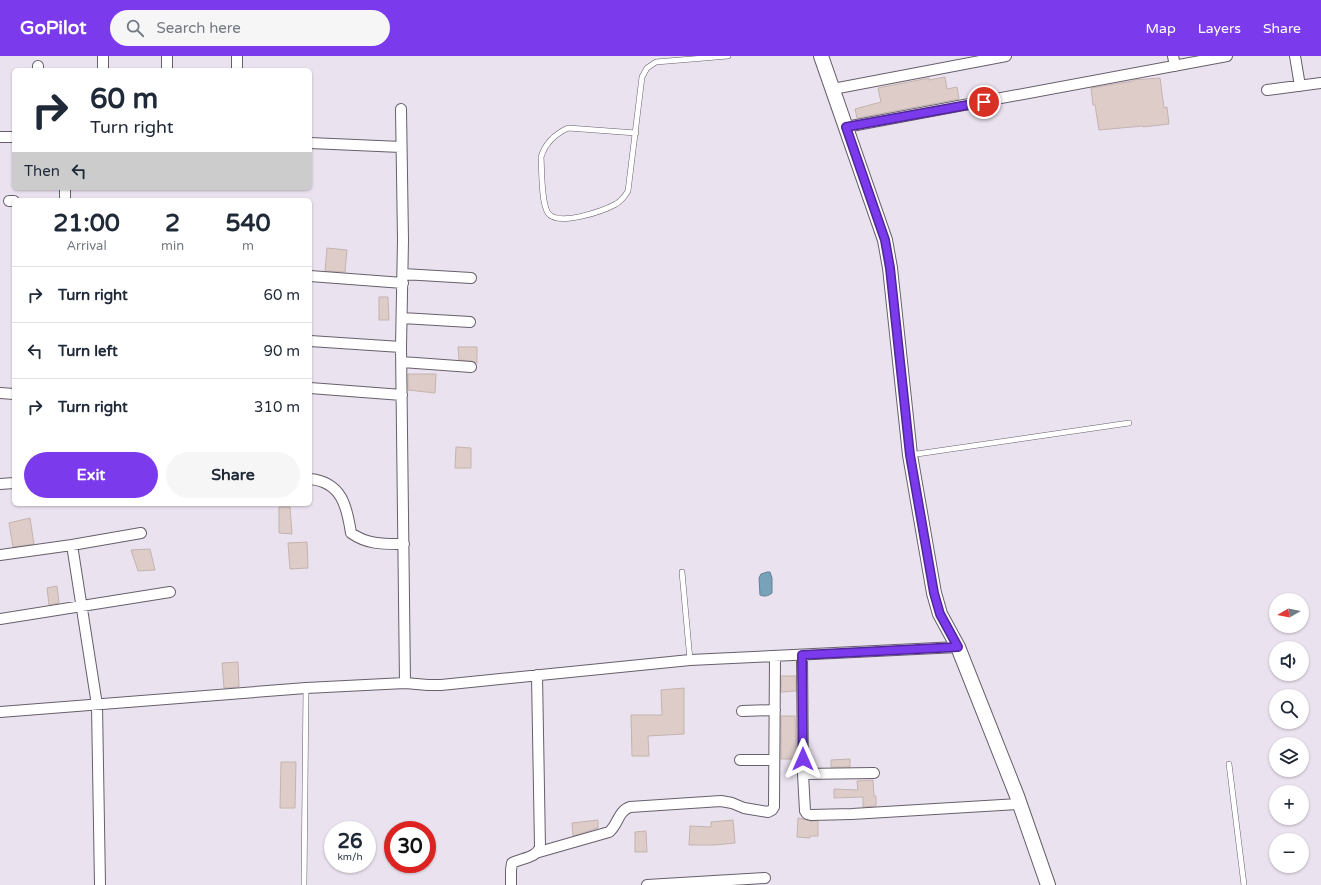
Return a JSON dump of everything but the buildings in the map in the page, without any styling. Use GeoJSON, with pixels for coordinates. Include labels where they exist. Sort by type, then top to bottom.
{"type":"FeatureCollection","features":[{"type":"Feature","properties":{"kind":"street"},"geometry":{"type":"LineString","coordinates":[[103,56],[103,68]]}},
{"type":"Feature","properties":{"kind":"street"},"geometry":{"type":"LineString","coordinates":[[167,56],[167,68]]}},
{"type":"Feature","properties":{"kind":"street"},"geometry":{"type":"LineString","coordinates":[[237,56],[237,68]]}},
{"type":"Feature","properties":{"kind":"street"},"geometry":{"type":"LineString","coordinates":[[821,56],[885,240],[890,268],[910,455],[934,593],[940,614],[958,647],[1019,804],[1048,885]]}},
{"type":"Feature","properties":{"kind":"street"},"geometry":{"type":"LineString","coordinates":[[833,89],[1006,56]]}},
{"type":"Feature","properties":{"kind":"street"},"geometry":{"type":"LineString","coordinates":[[846,127],[1174,61],[1226,56]]}},
{"type":"Feature","properties":{"kind":"street"},"geometry":{"type":"LineString","coordinates":[[1295,56],[1300,86]]}},
{"type":"Feature","properties":{"kind":"street"},"geometry":{"type":"LineString","coordinates":[[1266,90],[1321,83]]}},
{"type":"Feature","properties":{"kind":"street"},"geometry":{"type":"LineString","coordinates":[[401,109],[403,278],[401,347],[405,683]]}},
{"type":"Feature","properties":{"kind":"street"},"geometry":{"type":"LineString","coordinates":[[0,137],[12,137]]}},
{"type":"Feature","properties":{"kind":"street"},"geometry":{"type":"LineString","coordinates":[[312,143],[401,147]]}},
{"type":"Feature","properties":{"kind":"street"},"geometry":{"type":"LineString","coordinates":[[312,276],[471,278]]}},
{"type":"Feature","properties":{"kind":"street"},"geometry":{"type":"LineString","coordinates":[[402,318],[470,322]]}},
{"type":"Feature","properties":{"kind":"street"},"geometry":{"type":"LineString","coordinates":[[312,341],[401,347]]}},
{"type":"Feature","properties":{"kind":"street"},"geometry":{"type":"LineString","coordinates":[[402,362],[471,367]]}},
{"type":"Feature","properties":{"kind":"street"},"geometry":{"type":"LineString","coordinates":[[312,388],[402,394]]}},
{"type":"Feature","properties":{"kind":"street"},"geometry":{"type":"LineString","coordinates":[[0,393],[12,394]]}},
{"type":"Feature","properties":{"kind":"street"},"geometry":{"type":"LineString","coordinates":[[312,478],[318,479],[331,486],[342,497],[351,533],[359,539],[376,544],[404,544]]}},
{"type":"Feature","properties":{"kind":"street"},"geometry":{"type":"LineString","coordinates":[[0,484],[12,483]]}},
{"type":"Feature","properties":{"kind":"street"},"geometry":{"type":"LineString","coordinates":[[0,555],[72,545],[141,533]]}},
{"type":"Feature","properties":{"kind":"street"},"geometry":{"type":"LineString","coordinates":[[72,545],[97,705],[100,885]]}},
{"type":"Feature","properties":{"kind":"street"},"geometry":{"type":"LineString","coordinates":[[0,619],[170,592]]}},
{"type":"Feature","properties":{"kind":"street"},"geometry":{"type":"LineString","coordinates":[[0,712],[306,688],[405,683],[428,686],[690,660],[958,647]]}},
{"type":"Feature","properties":{"kind":"street"},"geometry":{"type":"LineString","coordinates":[[802,655],[803,774],[805,811],[807,814],[860,813],[1019,804]]}},
{"type":"Feature","properties":{"kind":"street"},"geometry":{"type":"LineString","coordinates":[[510,885],[512,863],[536,855],[539,852],[609,832],[613,829],[622,812],[630,807],[721,801],[732,803],[744,808],[768,812],[772,810],[774,807],[775,656]]}},
{"type":"Feature","properties":{"kind":"street"},"geometry":{"type":"LineString","coordinates":[[537,676],[539,852]]}},
{"type":"Feature","properties":{"kind":"street"},"geometry":{"type":"LineString","coordinates":[[742,711],[775,710]]}},
{"type":"Feature","properties":{"kind":"street"},"geometry":{"type":"LineString","coordinates":[[740,760],[774,760]]}},
{"type":"Feature","properties":{"kind":"street"},"geometry":{"type":"LineString","coordinates":[[803,774],[874,773]]}},
{"type":"Feature","properties":{"kind":"street"},"geometry":{"type":"LineString","coordinates":[[648,885],[765,878]]}},
{"type":"Feature","properties":{"kind":"lane"},"geometry":{"type":"LineString","coordinates":[[636,133],[568,128],[561,131],[549,142],[543,150],[541,157],[544,202],[548,213],[554,218],[565,219],[600,211],[616,204],[628,191],[636,133],[642,76],[647,68],[656,62],[728,56]]}},
{"type":"Feature","properties":{"kind":"lane"},"geometry":{"type":"LineString","coordinates":[[910,455],[1129,423]]}},
{"type":"Feature","properties":{"kind":"lane"},"geometry":{"type":"LineString","coordinates":[[682,572],[690,660]]}},
{"type":"Feature","properties":{"kind":"lane"},"geometry":{"type":"LineString","coordinates":[[304,885],[306,688]]}},
{"type":"Feature","properties":{"kind":"lane"},"geometry":{"type":"LineString","coordinates":[[1229,764],[1244,885]]}},
{"type":"Feature","properties":{"kind":"water"},"geometry":{"type":"Polygon","coordinates":[[[770,572],[772,578],[772,593],[763,596],[760,595],[759,578],[761,574],[770,572]]]}},
{"type":"Feature","properties":{"kind":"route"},"geometry":{"type":"LineString","coordinates":[[803,759],[802,655],[958,647],[940,614],[934,593],[910,455],[890,268],[885,240],[846,127],[984,102]]}}]}
